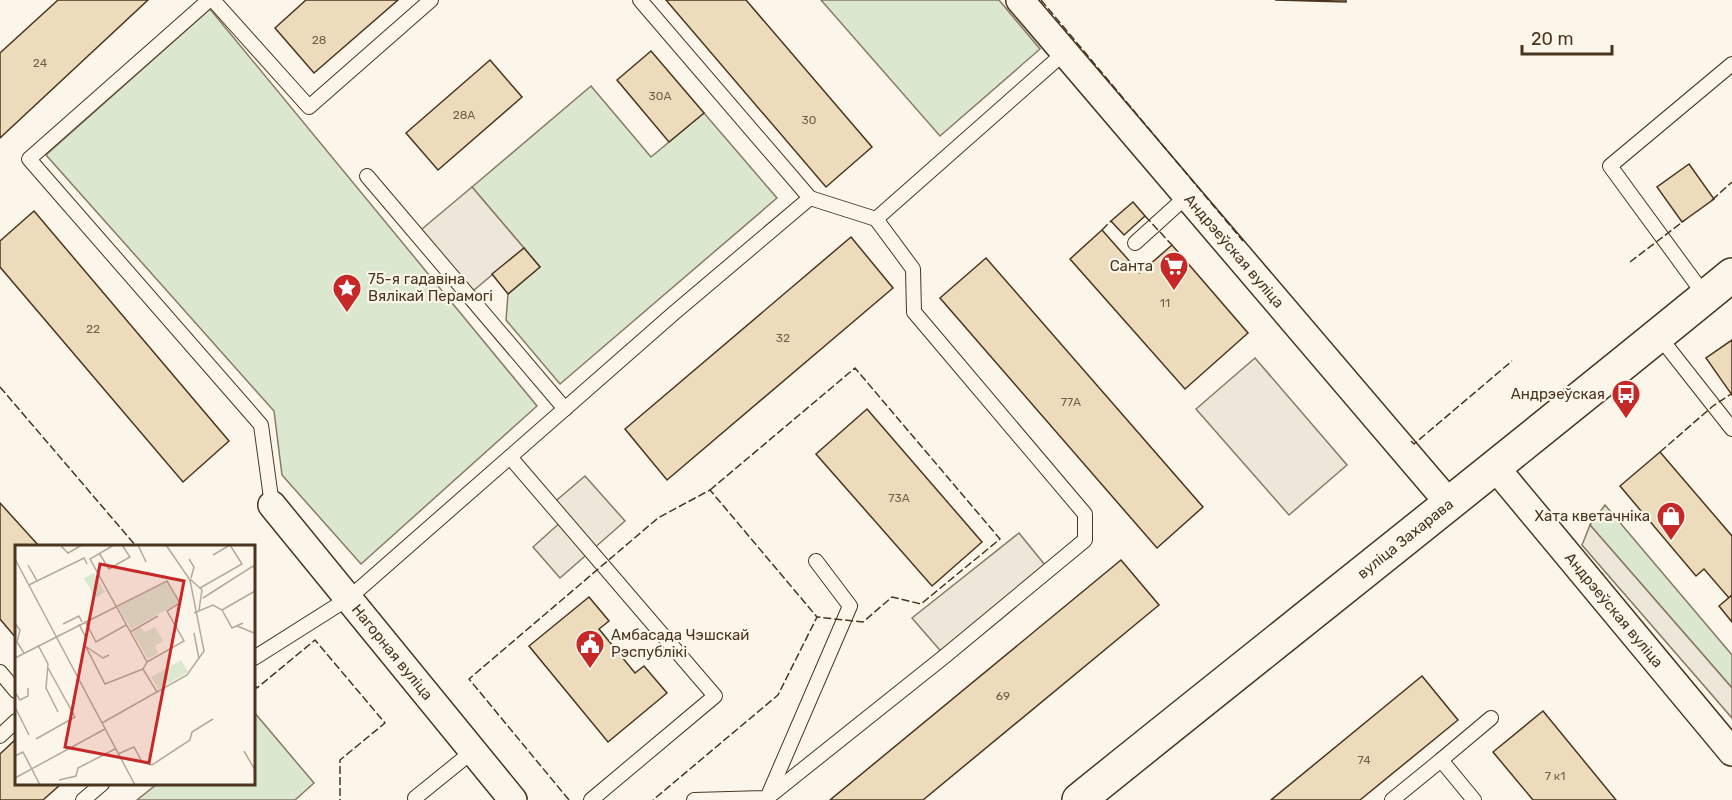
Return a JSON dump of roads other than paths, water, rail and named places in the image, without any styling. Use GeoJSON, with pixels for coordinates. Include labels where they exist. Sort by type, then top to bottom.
{"type":"FeatureCollection","features":[{"type":"Feature","properties":{"kind":"main road","name":"вуліца Захарава"},"geometry":{"type":"LineString","coordinates":[[1079,800],[1556,420],[1732,275]]}},
{"type":"Feature","properties":{"kind":"street","name":"Андрэеўская вуліца"},"geometry":{"type":"LineString","coordinates":[[1020,0],[1449,503]]}},
{"type":"Feature","properties":{"kind":"street","name":"Андрэеўская вуліца"},"geometry":{"type":"LineString","coordinates":[[1495,467],[1732,752]]}},
{"type":"Feature","properties":{"kind":"street","name":"Нагорная вуліца"},"geometry":{"type":"LineString","coordinates":[[272,505],[513,800]]}},
{"type":"Feature","properties":{"kind":"lane"},"geometry":{"type":"LineString","coordinates":[[272,505],[261,425],[29,159],[211,0],[309,107],[431,0]]}},
{"type":"Feature","properties":{"kind":"lane"},"geometry":{"type":"LineString","coordinates":[[640,0],[810,198],[876,219],[913,269],[914,312],[1085,514],[1085,540],[767,798],[694,800]]}},
{"type":"Feature","properties":{"kind":"lane"},"geometry":{"type":"LineString","coordinates":[[876,219],[1064,53]]}},
{"type":"Feature","properties":{"kind":"lane"},"geometry":{"type":"LineString","coordinates":[[1706,297],[1610,166],[1732,64]]}},
{"type":"Feature","properties":{"kind":"lane"},"geometry":{"type":"LineString","coordinates":[[367,176],[565,409]]}},
{"type":"Feature","properties":{"kind":"lane"},"geometry":{"type":"LineString","coordinates":[[1135,243],[1187,196]]}},
{"type":"Feature","properties":{"kind":"lane"},"geometry":{"type":"LineString","coordinates":[[255,657],[349,598],[674,313],[810,198]]}},
{"type":"Feature","properties":{"kind":"lane"},"geometry":{"type":"LineString","coordinates":[[1658,335],[1732,429]]}},
{"type":"Feature","properties":{"kind":"lane"},"geometry":{"type":"LineString","coordinates":[[510,458],[715,696],[591,800]]}},
{"type":"Feature","properties":{"kind":"lane"},"geometry":{"type":"LineString","coordinates":[[767,798],[850,606],[816,561]]}},
{"type":"Feature","properties":{"kind":"lane"},"geometry":{"type":"LineString","coordinates":[[0,672],[15,691]]}},
{"type":"Feature","properties":{"kind":"lane"},"geometry":{"type":"LineString","coordinates":[[1392,800],[1491,718]]}},
{"type":"Feature","properties":{"kind":"lane"},"geometry":{"type":"LineString","coordinates":[[0,736],[15,722]]}},
{"type":"Feature","properties":{"kind":"lane"},"geometry":{"type":"LineString","coordinates":[[417,800],[415,798],[473,751]]}},
{"type":"Feature","properties":{"kind":"lane"},"geometry":{"type":"LineString","coordinates":[[1441,760],[1474,800]]}},
{"type":"Feature","properties":{"kind":"lane"},"geometry":{"type":"LineString","coordinates":[[83,800],[100,785]]}},
{"type":"Feature","properties":{"kind":"place","name":"Санта"},"geometry":{"type":"Point","coordinates":[1174,292]}},
{"type":"Feature","properties":{"kind":"place","name":"75-я гадавіна Вялікай Перамогі"},"geometry":{"type":"Point","coordinates":[347,314]}},
{"type":"Feature","properties":{"kind":"place","name":"Андрэеўская"},"geometry":{"type":"Point","coordinates":[1626,420]}},
{"type":"Feature","properties":{"kind":"place","name":"Хата кветачніка"},"geometry":{"type":"Point","coordinates":[1671,542]}},
{"type":"Feature","properties":{"kind":"place","name":"Амбасада Чэшскай Рэспублікі"},"geometry":{"type":"Point","coordinates":[590,670]}}]}
